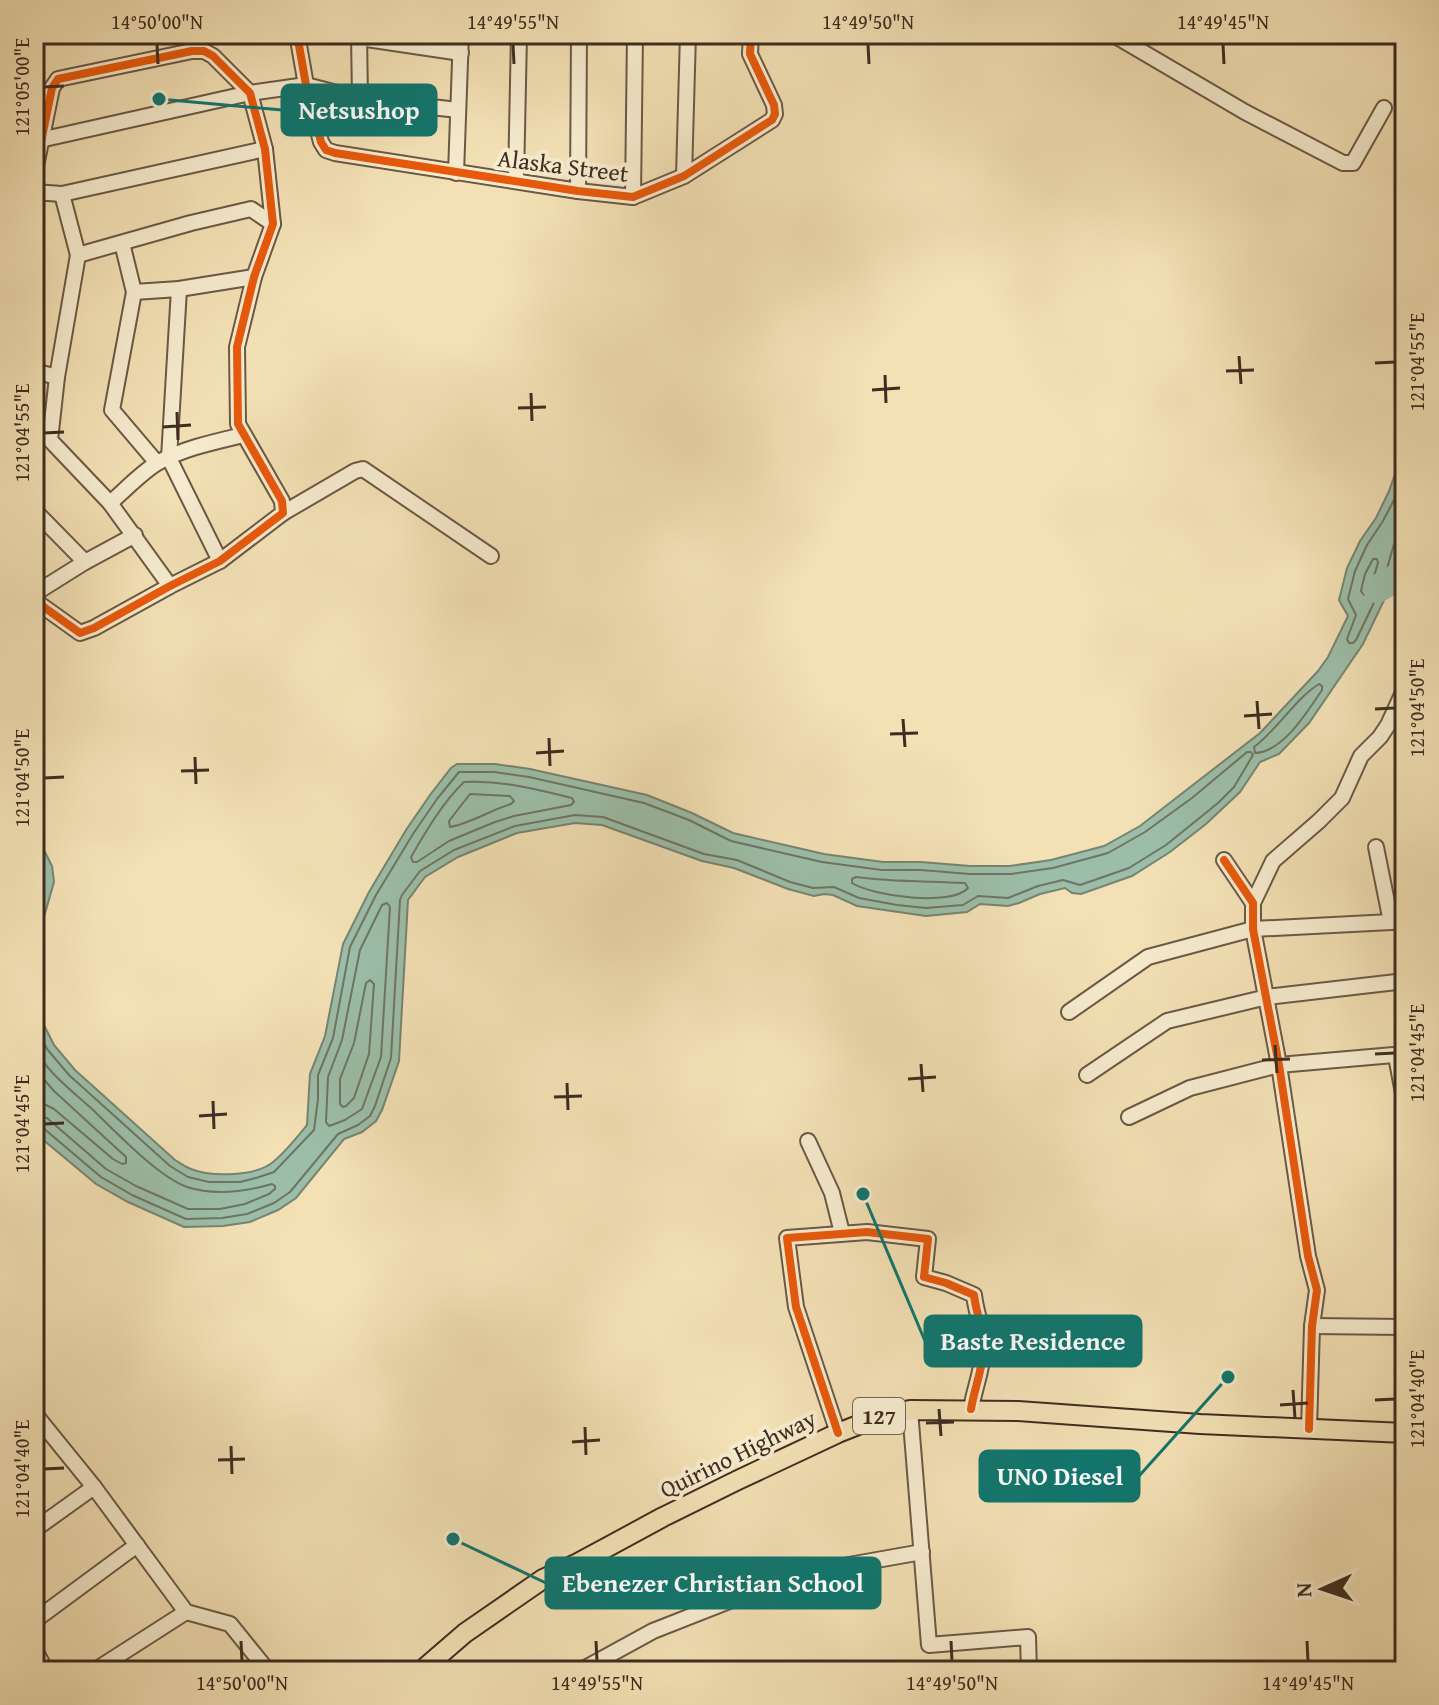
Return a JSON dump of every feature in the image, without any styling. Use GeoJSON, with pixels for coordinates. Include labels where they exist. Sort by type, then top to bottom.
{"type":"FeatureCollection","features":[{"type":"Feature","properties":{"kind":"main road","name":"Quirino Highway"},"geometry":{"type":"LineString","coordinates":[[421,1671],[465,1633],[543,1579],[688,1504],[881,1416],[910,1410],[971,1409],[1405,1433]]}},
{"type":"Feature","properties":{"kind":"street"},"geometry":{"type":"LineString","coordinates":[[297,34],[306,85]]}},
{"type":"Feature","properties":{"kind":"street"},"geometry":{"type":"LineString","coordinates":[[456,173],[461,34]]}},
{"type":"Feature","properties":{"kind":"street"},"geometry":{"type":"LineString","coordinates":[[516,180],[519,34]]}},
{"type":"Feature","properties":{"kind":"street"},"geometry":{"type":"LineString","coordinates":[[578,191],[579,34]]}},
{"type":"Feature","properties":{"kind":"street"},"geometry":{"type":"LineString","coordinates":[[633,197],[635,34]]}},
{"type":"Feature","properties":{"kind":"street"},"geometry":{"type":"LineString","coordinates":[[684,176],[688,34]]}},
{"type":"Feature","properties":{"kind":"street","name":"Alaska Street"},"geometry":{"type":"LineString","coordinates":[[306,85],[321,142],[326,150],[456,173],[633,197],[684,176],[772,120],[774,105],[750,54],[751,34]]}},
{"type":"Feature","properties":{"kind":"street"},"geometry":{"type":"LineString","coordinates":[[1112,34],[1245,112],[1343,163],[1353,163],[1384,108]]}},
{"type":"Feature","properties":{"kind":"street"},"geometry":{"type":"LineString","coordinates":[[360,99],[359,36],[409,40],[461,53]]}},
{"type":"Feature","properties":{"kind":"street"},"geometry":{"type":"LineString","coordinates":[[34,176],[52,88],[58,79],[204,51],[250,93],[265,149],[273,224],[254,277],[237,347],[238,424],[282,501],[283,513]]}},
{"type":"Feature","properties":{"kind":"street"},"geometry":{"type":"LineString","coordinates":[[40,140],[250,93],[306,85],[360,99],[458,110]]}},
{"type":"Feature","properties":{"kind":"street"},"geometry":{"type":"LineString","coordinates":[[34,192],[62,194],[265,149]]}},
{"type":"Feature","properties":{"kind":"street"},"geometry":{"type":"LineString","coordinates":[[50,440],[57,377],[78,255],[62,194]]}},
{"type":"Feature","properties":{"kind":"street"},"geometry":{"type":"LineString","coordinates":[[78,255],[251,209],[273,224]]}},
{"type":"Feature","properties":{"kind":"street"},"geometry":{"type":"LineString","coordinates":[[122,243],[134,292],[112,410],[163,460],[220,561]]}},
{"type":"Feature","properties":{"kind":"street"},"geometry":{"type":"LineString","coordinates":[[134,292],[179,289],[254,277]]}},
{"type":"Feature","properties":{"kind":"street"},"geometry":{"type":"LineString","coordinates":[[163,460],[179,289]]}},
{"type":"Feature","properties":{"kind":"street"},"geometry":{"type":"LineString","coordinates":[[34,371],[57,377]]}},
{"type":"Feature","properties":{"kind":"street"},"geometry":{"type":"LineString","coordinates":[[110,503],[163,460],[179,452],[243,435]]}},
{"type":"Feature","properties":{"kind":"street"},"geometry":{"type":"LineString","coordinates":[[34,437],[50,440],[110,503],[170,586]]}},
{"type":"Feature","properties":{"kind":"street"},"geometry":{"type":"LineString","coordinates":[[135,535],[85,562],[34,597],[80,633],[94,628],[220,561],[283,513],[363,469],[491,556]]}},
{"type":"Feature","properties":{"kind":"street"},"geometry":{"type":"LineString","coordinates":[[34,510],[85,562]]}},
{"type":"Feature","properties":{"kind":"street"},"geometry":{"type":"LineString","coordinates":[[1309,1429],[1312,1326],[1317,1290],[1308,1256],[1279,1065],[1253,929],[1253,903],[1273,861],[1342,798],[1361,756],[1388,725],[1405,688]]}},
{"type":"Feature","properties":{"kind":"street"},"geometry":{"type":"LineString","coordinates":[[1069,1012],[1148,957],[1253,929],[1398,920],[1376,847]]}},
{"type":"Feature","properties":{"kind":"street"},"geometry":{"type":"LineString","coordinates":[[1224,860],[1253,903]]}},
{"type":"Feature","properties":{"kind":"street"},"geometry":{"type":"LineString","coordinates":[[1087,1075],[1167,1021],[1267,997],[1405,981]]}},
{"type":"Feature","properties":{"kind":"street"},"geometry":{"type":"LineString","coordinates":[[1129,1117],[1190,1088],[1279,1065],[1401,1055],[1405,1104]]}},
{"type":"Feature","properties":{"kind":"street"},"geometry":{"type":"LineString","coordinates":[[808,1141],[832,1193],[842,1233]]}},
{"type":"Feature","properties":{"kind":"street"},"geometry":{"type":"LineString","coordinates":[[838,1433],[796,1307],[787,1238],[891,1233],[928,1239],[924,1277],[974,1295],[975,1309],[983,1330],[984,1351],[971,1409]]}},
{"type":"Feature","properties":{"kind":"street"},"geometry":{"type":"LineString","coordinates":[[1312,1326],[1405,1327]]}},
{"type":"Feature","properties":{"kind":"street"},"geometry":{"type":"LineString","coordinates":[[910,1410],[929,1645],[1028,1637],[1029,1671]]}},
{"type":"Feature","properties":{"kind":"street"},"geometry":{"type":"LineString","coordinates":[[34,1413],[40,1433],[94,1487],[186,1612],[230,1624],[268,1671]]}},
{"type":"Feature","properties":{"kind":"street"},"geometry":{"type":"LineString","coordinates":[[34,1530],[94,1487]]}},
{"type":"Feature","properties":{"kind":"street"},"geometry":{"type":"LineString","coordinates":[[34,1621],[137,1545]]}},
{"type":"Feature","properties":{"kind":"street"},"geometry":{"type":"LineString","coordinates":[[580,1671],[653,1631],[798,1574],[922,1552]]}},
{"type":"Feature","properties":{"kind":"street"},"geometry":{"type":"LineString","coordinates":[[94,1671],[186,1612]]}},
{"type":"Feature","properties":{"kind":"street"},"geometry":{"type":"LineString","coordinates":[[34,1648],[46,1671]]}},
{"type":"Feature","properties":{"kind":"water"},"geometry":{"type":"Polygon","coordinates":[[[1405,446],[1405,538],[1390,588],[1363,644],[1309,723],[1279,754],[1260,762],[1240,792],[1206,824],[1132,876],[1081,894],[1065,888],[1008,906],[980,904],[967,912],[926,916],[857,906],[833,895],[814,896],[788,889],[602,825],[575,823],[517,833],[458,857],[425,877],[408,900],[399,1061],[382,1110],[376,1121],[362,1132],[344,1139],[296,1198],[278,1210],[250,1222],[184,1227],[96,1184],[34,1130],[34,830],[52,866],[54,882],[42,924],[36,966],[37,1011],[54,1045],[75,1070],[181,1164],[199,1172],[219,1174],[259,1169],[277,1159],[307,1125],[310,1074],[325,1036],[343,944],[406,830],[430,795],[457,764],[495,764],[530,769],[647,795],[733,833],[824,854],[883,862],[1010,866],[1051,860],[1104,846],[1140,826],[1260,733],[1318,671],[1348,616],[1339,600],[1347,568],[1389,491],[1405,446]]]}},
{"type":"Feature","properties":{"kind":"waterway"},"geometry":{"type":"LineString","coordinates":[[1377,589],[1405,573]]}},
{"type":"Feature","properties":{"kind":"cycle path"},"geometry":{"type":"LineString","coordinates":[[297,34],[306,85],[321,142],[326,150],[633,197],[684,176],[772,120],[774,105],[750,54],[751,34]]}},
{"type":"Feature","properties":{"kind":"cycle path"},"geometry":{"type":"LineString","coordinates":[[34,176],[52,88],[58,79],[204,51],[250,93],[265,149],[273,224],[254,277],[237,347],[238,424],[282,501],[283,513],[220,561],[80,633],[34,600]]}},
{"type":"Feature","properties":{"kind":"cycle path"},"geometry":{"type":"LineString","coordinates":[[1224,860],[1253,903],[1253,929],[1279,1065],[1308,1256],[1317,1290],[1312,1326],[1309,1429]]}},
{"type":"Feature","properties":{"kind":"cycle path"},"geometry":{"type":"LineString","coordinates":[[838,1433],[796,1307],[787,1238],[867,1232],[928,1239],[924,1277],[974,1295],[983,1345],[971,1409]]}},
{"type":"Feature","properties":{"kind":"place","name":"Netsushop"},"geometry":{"type":"Point","coordinates":[159,99]}},
{"type":"Feature","properties":{"kind":"place","name":"Baste Residence"},"geometry":{"type":"Point","coordinates":[863,1194]}},
{"type":"Feature","properties":{"kind":"place","name":"UNO Diesel"},"geometry":{"type":"Point","coordinates":[1228,1377]}},
{"type":"Feature","properties":{"kind":"place","name":"Ebenezer Christian School"},"geometry":{"type":"Point","coordinates":[453,1539]}}]}
